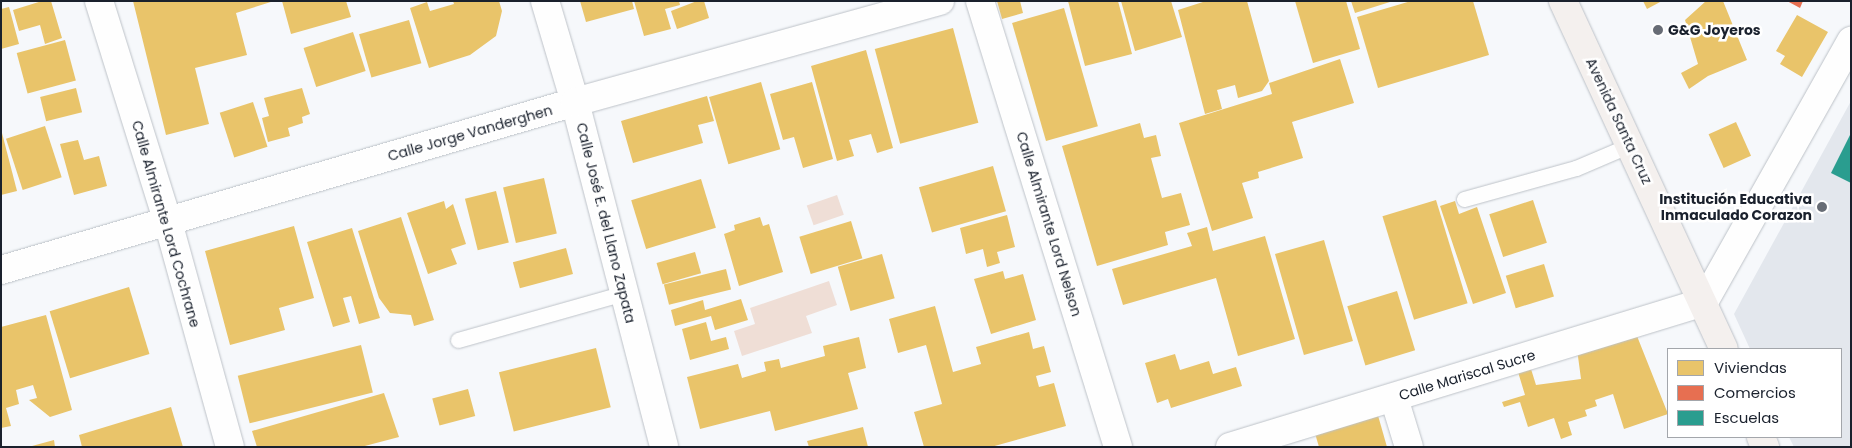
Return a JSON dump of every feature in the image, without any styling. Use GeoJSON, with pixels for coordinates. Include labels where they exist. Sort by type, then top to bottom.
{"type":"FeatureCollection","features":[{"type":"Feature","properties":{"kind":"main road","name":"Avenida Santa Cruz"},"geometry":{"type":"LineString","coordinates":[[1563,1],[1704,302],[1724,348]]}},
{"type":"Feature","properties":{"kind":"street","name":"Calle Almirante Lord Cochrane"},"geometry":{"type":"LineString","coordinates":[[99,1],[168,222],[230,447]]}},
{"type":"Feature","properties":{"kind":"street","name":"Calle José E. del Llano Zapata"},"geometry":{"type":"LineString","coordinates":[[545,1],[575,102],[664,447]]}},
{"type":"Feature","properties":{"kind":"street","name":"Calle Jorge Vanderghen"},"geometry":{"type":"LineString","coordinates":[[1,270],[575,102],[940,1]]}},
{"type":"Feature","properties":{"kind":"street","name":"Calle Almirante Lord Nelson"},"geometry":{"type":"LineString","coordinates":[[980,1],[1118,447]]}},
{"type":"Feature","properties":{"kind":"street"},"geometry":{"type":"LineString","coordinates":[[1704,302],[1851,41]]}},
{"type":"Feature","properties":{"kind":"street","name":"Calle Mariscal Sucre"},"geometry":{"type":"LineString","coordinates":[[1230,447],[1704,302]]}},
{"type":"Feature","properties":{"kind":"street"},"geometry":{"type":"LineString","coordinates":[[1394,398],[1409,447]]}},
{"type":"Feature","properties":{"kind":"lane"},"geometry":{"type":"LineString","coordinates":[[1464,199],[1576,168],[1630,145]]}},
{"type":"Feature","properties":{"kind":"lane"},"geometry":{"type":"LineString","coordinates":[[458,340],[624,293]]}},
{"type":"Feature","properties":{"kind":"shaded area","name":"Institución Educativa Inmaculado Corazon"},"geometry":{"type":"Polygon","coordinates":[[[1851,101],[1851,447],[1794,447],[1790,438],[1842,438],[1842,348],[1750,348],[1734,314],[1851,101]]]}},
{"type":"Feature","properties":{"kind":"shaded area"},"geometry":{"type":"Polygon","coordinates":[[[837,195],[844,215],[814,225],[807,205],[837,195]]]}},
{"type":"Feature","properties":{"kind":"shaded area"},"geometry":{"type":"Polygon","coordinates":[[[829,281],[837,305],[806,316],[812,333],[742,356],[734,331],[755,324],[750,308],[829,281]]]}},
{"type":"Feature","properties":{"kind":"building: Viviendas"},"geometry":{"type":"Polygon","coordinates":[[[42,1],[51,1],[62,38],[45,44],[40,25],[19,31],[13,10],[42,1]]]}},
{"type":"Feature","properties":{"kind":"building: Viviendas"},"geometry":{"type":"Polygon","coordinates":[[[133,1],[274,1],[236,13],[247,55],[195,68],[209,124],[166,135],[133,1]]]}},
{"type":"Feature","properties":{"kind":"building: Viviendas"},"geometry":{"type":"Polygon","coordinates":[[[282,1],[346,1],[351,17],[291,34],[282,1]]]}},
{"type":"Feature","properties":{"kind":"building: Viviendas"},"geometry":{"type":"Polygon","coordinates":[[[453,1],[499,1],[502,11],[496,36],[470,55],[429,68],[410,8],[427,2],[430,11],[454,4],[453,1]]]}},
{"type":"Feature","properties":{"kind":"building: Viviendas"},"geometry":{"type":"Polygon","coordinates":[[[580,1],[632,1],[634,9],[586,22],[580,1]]]}},
{"type":"Feature","properties":{"kind":"building: Viviendas"},"geometry":{"type":"Polygon","coordinates":[[[634,1],[679,1],[680,5],[665,9],[671,29],[644,36],[634,1]]]}},
{"type":"Feature","properties":{"kind":"building: Viviendas"},"geometry":{"type":"Polygon","coordinates":[[[697,1],[704,1],[709,18],[677,29],[671,11],[697,1]]]}},
{"type":"Feature","properties":{"kind":"building: Viviendas"},"geometry":{"type":"Polygon","coordinates":[[[997,1],[1020,1],[1023,13],[1002,19],[997,1]]]}},
{"type":"Feature","properties":{"kind":"building: Viviendas"},"geometry":{"type":"Polygon","coordinates":[[[1068,1],[1118,1],[1132,54],[1085,66],[1068,1]]]}},
{"type":"Feature","properties":{"kind":"building: Viviendas"},"geometry":{"type":"Polygon","coordinates":[[[1121,1],[1171,1],[1182,37],[1135,51],[1121,1]]]}},
{"type":"Feature","properties":{"kind":"building: Viviendas"},"geometry":{"type":"Polygon","coordinates":[[[1206,1],[1247,1],[1269,81],[1262,91],[1238,98],[1235,85],[1217,90],[1222,109],[1205,114],[1178,10],[1206,1]]]}},
{"type":"Feature","properties":{"kind":"building: Viviendas"},"geometry":{"type":"Polygon","coordinates":[[[1295,1],[1346,1],[1360,49],[1313,63],[1295,1]]]}},
{"type":"Feature","properties":{"kind":"building: Viviendas"},"geometry":{"type":"Polygon","coordinates":[[[1351,1],[1390,1],[1390,2],[1355,13],[1351,1]]]}},
{"type":"Feature","properties":{"kind":"building: Viviendas"},"geometry":{"type":"Polygon","coordinates":[[[1411,1],[1473,1],[1489,55],[1378,88],[1357,17],[1411,1]]]}},
{"type":"Feature","properties":{"kind":"building: Viviendas"},"geometry":{"type":"Polygon","coordinates":[[[1643,1],[1662,1],[1647,9],[1643,1]]]}},
{"type":"Feature","properties":{"kind":"building: Viviendas"},"geometry":{"type":"Polygon","coordinates":[[[1706,1],[1723,1],[1747,60],[1708,76],[1689,89],[1681,73],[1698,64],[1685,20],[1706,1]]]}},
{"type":"Feature","properties":{"kind":"building: Viviendas"},"geometry":{"type":"Polygon","coordinates":[[[9,7],[19,44],[1,49],[1,9],[9,7]]]}},
{"type":"Feature","properties":{"kind":"building: Viviendas"},"geometry":{"type":"Polygon","coordinates":[[[1064,8],[1098,126],[1046,141],[1012,23],[1064,8]]]}},
{"type":"Feature","properties":{"kind":"building: Viviendas"},"geometry":{"type":"Polygon","coordinates":[[[1797,15],[1828,32],[1802,77],[1780,64],[1785,56],[1776,51],[1797,15]]]}},
{"type":"Feature","properties":{"kind":"building: Viviendas"},"geometry":{"type":"Polygon","coordinates":[[[409,20],[421,63],[371,78],[359,34],[409,20]]]}},
{"type":"Feature","properties":{"kind":"building: Viviendas"},"geometry":{"type":"Polygon","coordinates":[[[953,28],[978,123],[900,144],[875,49],[953,28]]]}},
{"type":"Feature","properties":{"kind":"building: Viviendas"},"geometry":{"type":"Polygon","coordinates":[[[353,32],[366,71],[316,87],[304,48],[353,32]]]}},
{"type":"Feature","properties":{"kind":"building: Viviendas"},"geometry":{"type":"Polygon","coordinates":[[[65,40],[76,81],[28,94],[17,53],[65,40]]]}},
{"type":"Feature","properties":{"kind":"building: Viviendas"},"geometry":{"type":"Polygon","coordinates":[[[866,50],[893,148],[877,153],[871,134],[849,140],[854,156],[837,161],[811,66],[866,50]]]}},
{"type":"Feature","properties":{"kind":"building: Viviendas"},"geometry":{"type":"Polygon","coordinates":[[[1340,59],[1354,103],[1292,122],[1303,158],[1258,172],[1259,178],[1242,183],[1253,218],[1212,231],[1179,123],[1272,94],[1269,83],[1340,59]]]}},
{"type":"Feature","properties":{"kind":"building: Viviendas"},"geometry":{"type":"Polygon","coordinates":[[[761,82],[780,149],[728,164],[709,97],[761,82]]]}},
{"type":"Feature","properties":{"kind":"building: Viviendas"},"geometry":{"type":"Polygon","coordinates":[[[812,82],[833,159],[803,168],[794,137],[783,140],[770,94],[812,82]]]}},
{"type":"Feature","properties":{"kind":"building: Viviendas"},"geometry":{"type":"Polygon","coordinates":[[[76,88],[82,112],[46,121],[40,97],[76,88]]]}},
{"type":"Feature","properties":{"kind":"building: Viviendas"},"geometry":{"type":"Polygon","coordinates":[[[302,88],[310,114],[302,117],[303,123],[288,128],[290,136],[268,142],[262,118],[269,116],[264,98],[302,88]]]}},
{"type":"Feature","properties":{"kind":"building: Viviendas"},"geometry":{"type":"Polygon","coordinates":[[[707,96],[714,121],[698,125],[703,143],[633,163],[621,121],[707,96]]]}},
{"type":"Feature","properties":{"kind":"building: Viviendas"},"geometry":{"type":"Polygon","coordinates":[[[253,102],[268,147],[234,158],[220,113],[253,102]]]}},
{"type":"Feature","properties":{"kind":"building: Viviendas"},"geometry":{"type":"Polygon","coordinates":[[[1736,122],[1751,156],[1724,168],[1709,134],[1736,122]]]}},
{"type":"Feature","properties":{"kind":"building: Viviendas"},"geometry":{"type":"Polygon","coordinates":[[[1140,123],[1144,138],[1156,135],[1161,156],[1151,158],[1162,198],[1181,193],[1190,225],[1165,232],[1168,245],[1097,266],[1062,146],[1140,123]]]}},
{"type":"Feature","properties":{"kind":"building: Viviendas"},"geometry":{"type":"Polygon","coordinates":[[[45,126],[62,177],[23,190],[6,139],[45,126]]]}},
{"type":"Feature","properties":{"kind":"building: Viviendas"},"geometry":{"type":"Polygon","coordinates":[[[1,134],[17,191],[1,195],[1,134]]]}},
{"type":"Feature","properties":{"kind":"building: Viviendas"},"geometry":{"type":"Polygon","coordinates":[[[78,140],[84,160],[99,156],[107,186],[74,195],[60,144],[78,140]]]}},
{"type":"Feature","properties":{"kind":"building: Viviendas"},"geometry":{"type":"Polygon","coordinates":[[[993,166],[1006,211],[932,232],[919,187],[993,166]]]}},
{"type":"Feature","properties":{"kind":"building: Viviendas"},"geometry":{"type":"Polygon","coordinates":[[[544,178],[557,234],[516,243],[503,187],[544,178]]]}},
{"type":"Feature","properties":{"kind":"building: Viviendas"},"geometry":{"type":"Polygon","coordinates":[[[701,179],[716,228],[646,249],[631,200],[701,179]]]}},
{"type":"Feature","properties":{"kind":"building: Viviendas"},"geometry":{"type":"Polygon","coordinates":[[[496,191],[509,242],[478,250],[465,199],[496,191]]]}},
{"type":"Feature","properties":{"kind":"building: Viviendas"},"geometry":{"type":"Polygon","coordinates":[[[1436,200],[1468,303],[1414,320],[1382,216],[1436,200]]]}},
{"type":"Feature","properties":{"kind":"building: Viviendas"},"geometry":{"type":"Polygon","coordinates":[[[1533,200],[1547,243],[1503,257],[1489,214],[1533,200]]]}},
{"type":"Feature","properties":{"kind":"building: Viviendas"},"geometry":{"type":"Polygon","coordinates":[[[444,201],[446,209],[453,204],[466,244],[451,249],[457,264],[428,274],[407,213],[444,201]]]}},
{"type":"Feature","properties":{"kind":"building: Viviendas"},"geometry":{"type":"Polygon","coordinates":[[[1455,201],[1459,214],[1477,207],[1506,293],[1473,304],[1440,206],[1455,201]]]}},
{"type":"Feature","properties":{"kind":"building: Viviendas"},"geometry":{"type":"Polygon","coordinates":[[[1007,215],[1015,247],[997,252],[1000,263],[987,267],[983,249],[966,254],[960,228],[1007,215]]]}},
{"type":"Feature","properties":{"kind":"building: Viviendas"},"geometry":{"type":"Polygon","coordinates":[[[401,217],[434,320],[414,326],[411,315],[390,313],[379,298],[358,231],[401,217]]]}},
{"type":"Feature","properties":{"kind":"building: Viviendas"},"geometry":{"type":"Polygon","coordinates":[[[760,217],[763,226],[769,224],[783,272],[739,286],[724,234],[735,230],[734,225],[760,217]]]}},
{"type":"Feature","properties":{"kind":"building: Viviendas"},"geometry":{"type":"Polygon","coordinates":[[[851,221],[862,258],[811,274],[799,237],[851,221]]]}},
{"type":"Feature","properties":{"kind":"building: Viviendas"},"geometry":{"type":"Polygon","coordinates":[[[294,226],[314,298],[279,308],[285,330],[230,345],[205,251],[294,226]]]}},
{"type":"Feature","properties":{"kind":"building: Viviendas"},"geometry":{"type":"Polygon","coordinates":[[[1207,227],[1213,251],[1265,236],[1295,339],[1238,356],[1216,278],[1123,305],[1112,269],[1192,246],[1187,233],[1207,227]]]}},
{"type":"Feature","properties":{"kind":"building: Viviendas"},"geometry":{"type":"Polygon","coordinates":[[[352,228],[380,318],[359,324],[351,296],[343,298],[350,322],[333,327],[307,242],[352,228]]]}},
{"type":"Feature","properties":{"kind":"building: Viviendas"},"geometry":{"type":"Polygon","coordinates":[[[1324,240],[1353,341],[1304,355],[1275,254],[1324,240]]]}},
{"type":"Feature","properties":{"kind":"building: Viviendas"},"geometry":{"type":"Polygon","coordinates":[[[566,248],[573,274],[520,288],[513,262],[566,248]]]}},
{"type":"Feature","properties":{"kind":"building: Viviendas"},"geometry":{"type":"Polygon","coordinates":[[[695,252],[701,273],[663,284],[657,263],[695,252]]]}},
{"type":"Feature","properties":{"kind":"building: Viviendas"},"geometry":{"type":"Polygon","coordinates":[[[882,254],[895,298],[850,311],[838,267],[882,254]]]}},
{"type":"Feature","properties":{"kind":"building: Viviendas"},"geometry":{"type":"Polygon","coordinates":[[[1544,264],[1554,297],[1516,308],[1506,276],[1544,264]]]}},
{"type":"Feature","properties":{"kind":"building: Viviendas"},"geometry":{"type":"Polygon","coordinates":[[[726,269],[731,289],[669,305],[664,284],[726,269]]]}},
{"type":"Feature","properties":{"kind":"building: Viviendas"},"geometry":{"type":"Polygon","coordinates":[[[1003,271],[1005,279],[1023,274],[1036,320],[991,334],[974,279],[1003,271]]]}},
{"type":"Feature","properties":{"kind":"building: Viviendas"},"geometry":{"type":"Polygon","coordinates":[[[129,287],[149,354],[70,378],[50,311],[129,287]]]}},
{"type":"Feature","properties":{"kind":"building: Viviendas"},"geometry":{"type":"Polygon","coordinates":[[[1397,291],[1415,350],[1365,365],[1347,306],[1397,291]]]}},
{"type":"Feature","properties":{"kind":"building: Viviendas"},"geometry":{"type":"Polygon","coordinates":[[[741,299],[748,320],[715,330],[711,316],[675,326],[671,310],[703,300],[705,310],[741,299]]]}},
{"type":"Feature","properties":{"kind":"building: Viviendas"},"geometry":{"type":"Polygon","coordinates":[[[935,306],[953,372],[981,364],[976,347],[1029,332],[1033,349],[1044,346],[1051,372],[1036,376],[1039,387],[1054,383],[1066,426],[991,447],[924,447],[914,412],[942,404],[926,345],[898,353],[889,319],[935,306]]]}},
{"type":"Feature","properties":{"kind":"building: Viviendas"},"geometry":{"type":"Polygon","coordinates":[[[46,315],[72,410],[50,417],[29,400],[37,398],[33,385],[16,390],[19,404],[6,408],[11,426],[1,428],[1,327],[46,315]]]}},
{"type":"Feature","properties":{"kind":"building: Viviendas"},"geometry":{"type":"Polygon","coordinates":[[[706,322],[711,341],[726,337],[729,349],[690,360],[682,329],[706,322]]]}},
{"type":"Feature","properties":{"kind":"building: Viviendas"},"geometry":{"type":"Polygon","coordinates":[[[1635,331],[1667,414],[1624,429],[1613,394],[1595,400],[1597,406],[1585,410],[1587,416],[1568,422],[1572,435],[1561,439],[1554,418],[1528,427],[1520,402],[1504,407],[1502,402],[1525,395],[1518,372],[1531,369],[1536,385],[1581,379],[1577,349],[1635,331]]]}},
{"type":"Feature","properties":{"kind":"building: Viviendas"},"geometry":{"type":"Polygon","coordinates":[[[859,337],[866,368],[848,373],[858,409],[775,431],[770,411],[700,429],[687,377],[738,364],[742,378],[766,371],[764,362],[779,359],[781,368],[825,356],[823,346],[859,337]]]}},
{"type":"Feature","properties":{"kind":"building: Viviendas"},"geometry":{"type":"Polygon","coordinates":[[[361,345],[373,393],[250,423],[238,376],[361,345]]]}},
{"type":"Feature","properties":{"kind":"building: Viviendas"},"geometry":{"type":"Polygon","coordinates":[[[596,348],[611,407],[514,431],[499,372],[596,348]]]}},
{"type":"Feature","properties":{"kind":"building: Viviendas"},"geometry":{"type":"Polygon","coordinates":[[[1175,354],[1180,370],[1209,361],[1213,374],[1236,367],[1242,386],[1171,408],[1168,399],[1157,403],[1145,363],[1175,354]]]}},
{"type":"Feature","properties":{"kind":"building: Viviendas"},"geometry":{"type":"Polygon","coordinates":[[[468,389],[475,416],[440,426],[432,399],[468,389]]]}},
{"type":"Feature","properties":{"kind":"building: Viviendas"},"geometry":{"type":"Polygon","coordinates":[[[384,393],[399,437],[361,447],[257,447],[252,431],[384,393]]]}},
{"type":"Feature","properties":{"kind":"building: Viviendas"},"geometry":{"type":"Polygon","coordinates":[[[171,407],[183,447],[82,447],[79,435],[171,407]]]}},
{"type":"Feature","properties":{"kind":"building: Viviendas"},"geometry":{"type":"Polygon","coordinates":[[[1377,412],[1387,447],[1319,447],[1314,430],[1377,412]]]}},
{"type":"Feature","properties":{"kind":"building: Viviendas"},"geometry":{"type":"Polygon","coordinates":[[[863,427],[868,447],[809,447],[807,441],[863,427]]]}},
{"type":"Feature","properties":{"kind":"building: Viviendas"},"geometry":{"type":"Polygon","coordinates":[[[54,440],[55,447],[32,447],[32,446],[54,440]]]}},
{"type":"Feature","properties":{"kind":"building: Comercios"},"geometry":{"type":"Polygon","coordinates":[[[1787,1],[1803,1],[1800,8],[1787,1]]]}},
{"type":"Feature","properties":{"kind":"building: Escuelas"},"geometry":{"type":"Polygon","coordinates":[[[1851,133],[1851,183],[1831,173],[1851,133]]]}},
{"type":"Feature","properties":{"kind":"place","name":"G&G Joyeros"},"geometry":{"type":"Point","coordinates":[1658,30]}},
{"type":"Feature","properties":{"kind":"place","name":"Institución Educativa Inmaculado Corazon"},"geometry":{"type":"Point","coordinates":[1822,207]}}]}
